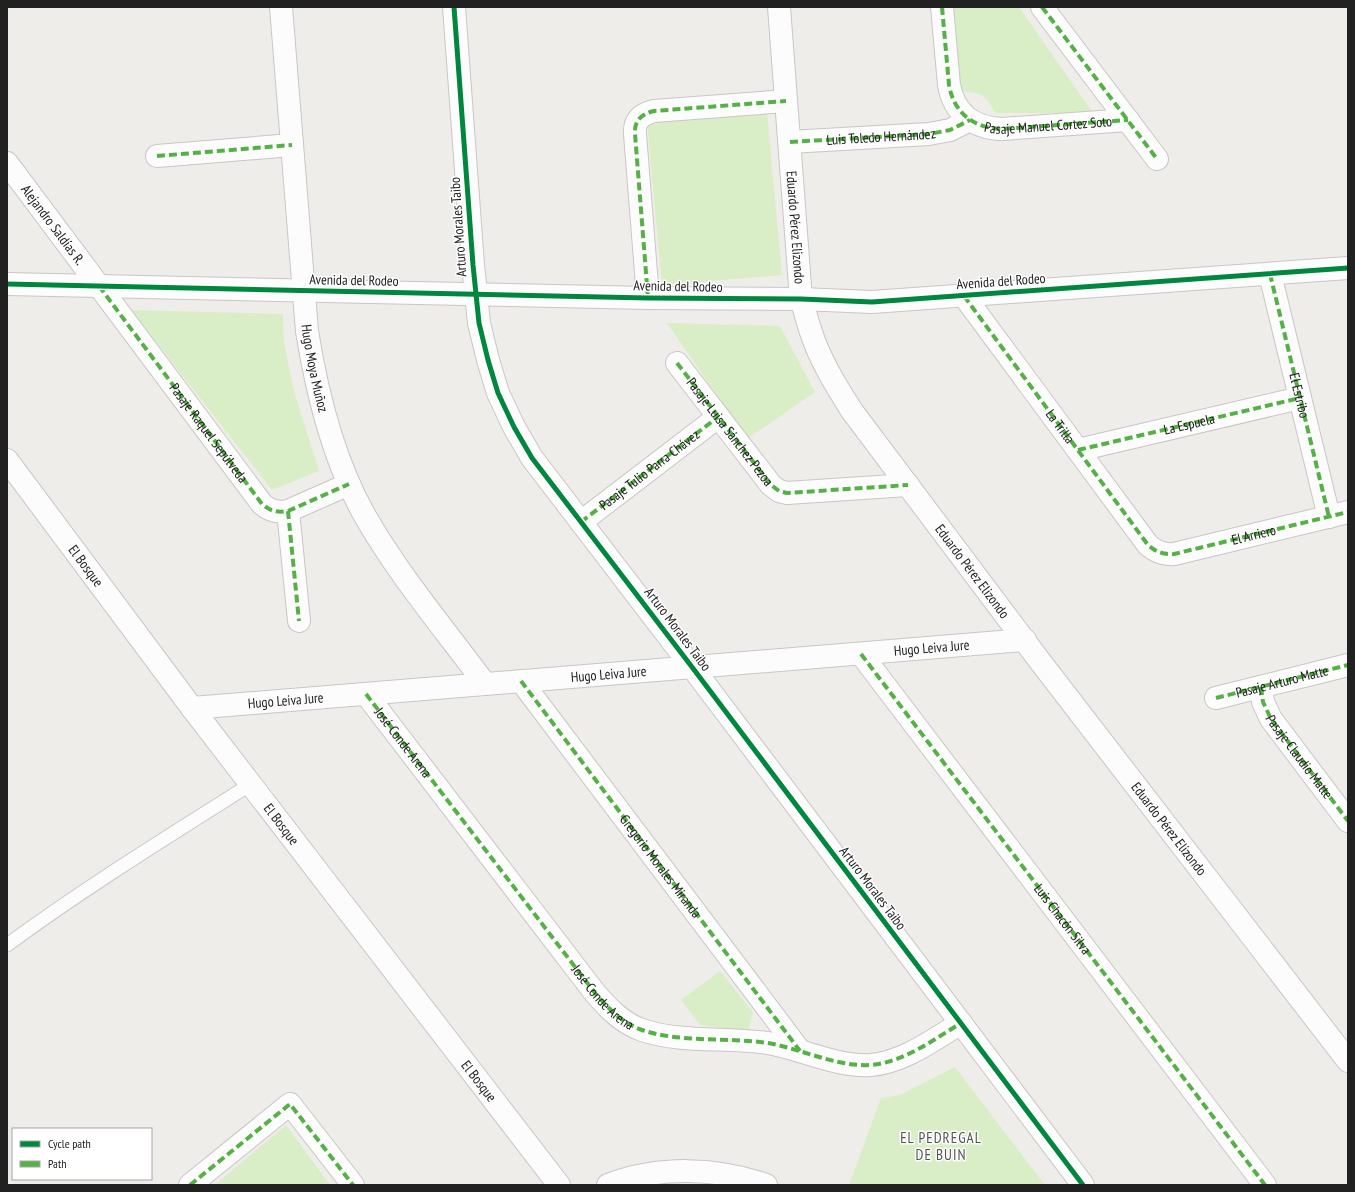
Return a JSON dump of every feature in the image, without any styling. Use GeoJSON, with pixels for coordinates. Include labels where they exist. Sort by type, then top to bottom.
{"type":"FeatureCollection","features":[{"type":"Feature","properties":{"kind":"street","name":"Hugo Moya Muñoz"},"geometry":{"type":"LineString","coordinates":[[281,7],[307,331],[319,395],[334,444],[349,484],[364,515],[382,545],[485,684]]}},
{"type":"Feature","properties":{"kind":"street","name":"Arturo Morales Taibo"},"geometry":{"type":"LineString","coordinates":[[454,7],[475,294],[479,323],[498,393],[514,427],[532,458],[692,667],[1083,1185]]}},
{"type":"Feature","properties":{"kind":"street","name":"Eduardo Pérez Elizondo"},"geometry":{"type":"LineString","coordinates":[[779,7],[801,299],[811,332],[824,364],[852,411],[1025,640],[1348,1061]]}},
{"type":"Feature","properties":{"kind":"street"},"geometry":{"type":"LineString","coordinates":[[942,7],[951,96],[959,110],[970,120]]}},
{"type":"Feature","properties":{"kind":"street","name":"Pasaje Manuel Cortez Soto"},"geometry":{"type":"LineString","coordinates":[[1042,7],[1157,159]]}},
{"type":"Feature","properties":{"kind":"street"},"geometry":{"type":"LineString","coordinates":[[648,298],[634,128],[636,122],[640,117],[654,111],[786,101]]}},
{"type":"Feature","properties":{"kind":"street","name":"Pasaje Manuel Cortez Soto"},"geometry":{"type":"LineString","coordinates":[[970,120],[984,127],[1002,129],[1128,120]]}},
{"type":"Feature","properties":{"kind":"street","name":"Luis Toledo Hernández"},"geometry":{"type":"LineString","coordinates":[[790,142],[929,134],[950,130],[970,120]]}},
{"type":"Feature","properties":{"kind":"street"},"geometry":{"type":"LineString","coordinates":[[157,156],[292,145]]}},
{"type":"Feature","properties":{"kind":"street","name":"Alejandro Saldías R."},"geometry":{"type":"LineString","coordinates":[[7,163],[99,286]]}},
{"type":"Feature","properties":{"kind":"street","name":"Avenida del Rodeo"},"geometry":{"type":"LineString","coordinates":[[7,284],[648,298],[801,299],[872,302],[1348,268]]}},
{"type":"Feature","properties":{"kind":"street","name":"El Estribo"},"geometry":{"type":"LineString","coordinates":[[1270,274],[1300,398],[1338,514]]}},
{"type":"Feature","properties":{"kind":"street","name":"Pasaje Raquel Sepúlveda"},"geometry":{"type":"LineString","coordinates":[[99,286],[262,504],[267,508],[274,512],[288,511],[349,484]]}},
{"type":"Feature","properties":{"kind":"street","name":"La Trilla"},"geometry":{"type":"LineString","coordinates":[[964,296],[1148,545],[1160,553]]}},
{"type":"Feature","properties":{"kind":"street","name":"Pasaje Luisa Sánchez Pezoa"},"geometry":{"type":"LineString","coordinates":[[677,363],[771,485],[779,491],[787,493],[908,485]]}},
{"type":"Feature","properties":{"kind":"street","name":"La Espuela"},"geometry":{"type":"LineString","coordinates":[[1078,450],[1300,398]]}},
{"type":"Feature","properties":{"kind":"street","name":"Pasaje Tulio Parra Chávez"},"geometry":{"type":"LineString","coordinates":[[581,522],[718,417]]}},
{"type":"Feature","properties":{"kind":"street","name":"El Bosque"},"geometry":{"type":"LineString","coordinates":[[7,460],[192,708],[559,1185]]}},
{"type":"Feature","properties":{"kind":"street"},"geometry":{"type":"LineString","coordinates":[[288,511],[299,620]]}},
{"type":"Feature","properties":{"kind":"street","name":"El Arriero"},"geometry":{"type":"LineString","coordinates":[[1160,553],[1174,554],[1338,514]]}},
{"type":"Feature","properties":{"kind":"street","name":"Hugo Leiva Jure"},"geometry":{"type":"LineString","coordinates":[[192,708],[1025,640]]}},
{"type":"Feature","properties":{"kind":"street","name":"Luis Chacón Silva"},"geometry":{"type":"LineString","coordinates":[[861,654],[1265,1185]]}},
{"type":"Feature","properties":{"kind":"street","name":"Pasaje Arturo Matte"},"geometry":{"type":"LineString","coordinates":[[1216,698],[1348,665]]}},
{"type":"Feature","properties":{"kind":"street","name":"Gregorio Morales Miranda"},"geometry":{"type":"LineString","coordinates":[[521,681],[800,1051]]}},
{"type":"Feature","properties":{"kind":"street","name":"Pasaje Claudio Matte"},"geometry":{"type":"LineString","coordinates":[[1262,687],[1263,702],[1271,718],[1348,821]]}},
{"type":"Feature","properties":{"kind":"street","name":"José Conde Arena"},"geometry":{"type":"LineString","coordinates":[[366,694],[595,993],[609,1009],[623,1020],[641,1030],[664,1036],[745,1040],[800,1051],[847,1064],[871,1065],[889,1062],[921,1047],[961,1023]]}},
{"type":"Feature","properties":{"kind":"street"},"geometry":{"type":"LineString","coordinates":[[190,1185],[290,1104],[353,1185]]}},
{"type":"Feature","properties":{"kind":"street"},"geometry":{"type":"LineString","coordinates":[[608,1185],[638,1176],[661,1172],[685,1171],[709,1172],[761,1183]]}},
{"type":"Feature","properties":{"kind":"street"},"geometry":{"type":"LineString","coordinates":[[723,1185],[761,1183]]}},
{"type":"Feature","properties":{"kind":"lane"},"geometry":{"type":"LineString","coordinates":[[7,945],[46,916],[105,876],[251,784]]}},
{"type":"Feature","properties":{"kind":"green space"},"geometry":{"type":"Polygon","coordinates":[[[952,7],[1019,7],[1093,113],[995,113],[988,101],[982,95],[972,92],[959,91],[952,7]]]}},
{"type":"Feature","properties":{"kind":"green space"},"geometry":{"type":"Polygon","coordinates":[[[767,112],[782,275],[662,285],[647,123],[767,112]]]}},
{"type":"Feature","properties":{"kind":"green space"},"geometry":{"type":"Polygon","coordinates":[[[131,310],[283,314],[284,342],[293,388],[319,471],[272,490],[131,310]]]}},
{"type":"Feature","properties":{"kind":"green space"},"geometry":{"type":"Polygon","coordinates":[[[667,323],[780,326],[815,392],[747,439],[667,323]]]}},
{"type":"Feature","properties":{"kind":"green space"},"geometry":{"type":"Polygon","coordinates":[[[720,971],[753,1012],[748,1031],[700,1025],[681,1000],[720,971]]]}},
{"type":"Feature","properties":{"kind":"green space"},"geometry":{"type":"Polygon","coordinates":[[[955,1067],[1045,1185],[849,1185],[881,1098],[900,1095],[955,1067]]]}},
{"type":"Feature","properties":{"kind":"green space"},"geometry":{"type":"Polygon","coordinates":[[[286,1125],[330,1185],[215,1185],[286,1125]]]}},
{"type":"Feature","properties":{"kind":"marked path"},"geometry":{"type":"LineString","coordinates":[[942,7],[949,85],[955,104],[966,117],[974,122],[982,126],[1002,129],[1128,120]]}},
{"type":"Feature","properties":{"kind":"marked path"},"geometry":{"type":"LineString","coordinates":[[1042,7],[1157,159]]}},
{"type":"Feature","properties":{"kind":"marked path"},"geometry":{"type":"LineString","coordinates":[[648,298],[635,134],[637,121],[642,116],[654,111],[786,101]]}},
{"type":"Feature","properties":{"kind":"marked path"},"geometry":{"type":"LineString","coordinates":[[790,142],[929,134],[950,130],[970,120]]}},
{"type":"Feature","properties":{"kind":"marked path"},"geometry":{"type":"LineString","coordinates":[[157,156],[292,145]]}},
{"type":"Feature","properties":{"kind":"marked path"},"geometry":{"type":"LineString","coordinates":[[1270,274],[1329,517]]}},
{"type":"Feature","properties":{"kind":"marked path"},"geometry":{"type":"LineString","coordinates":[[99,286],[262,504],[274,511],[288,511],[349,484]]}},
{"type":"Feature","properties":{"kind":"marked path"},"geometry":{"type":"LineString","coordinates":[[964,296],[1148,545],[1154,550],[1174,554],[1348,512]]}},
{"type":"Feature","properties":{"kind":"marked path"},"geometry":{"type":"LineString","coordinates":[[677,363],[771,485],[779,491],[787,493],[908,485]]}},
{"type":"Feature","properties":{"kind":"marked path"},"geometry":{"type":"LineString","coordinates":[[1078,450],[1300,398]]}},
{"type":"Feature","properties":{"kind":"marked path"},"geometry":{"type":"LineString","coordinates":[[581,522],[718,417]]}},
{"type":"Feature","properties":{"kind":"marked path"},"geometry":{"type":"LineString","coordinates":[[288,511],[299,621]]}},
{"type":"Feature","properties":{"kind":"marked path"},"geometry":{"type":"LineString","coordinates":[[861,654],[1265,1185]]}},
{"type":"Feature","properties":{"kind":"marked path"},"geometry":{"type":"LineString","coordinates":[[1216,698],[1348,665]]}},
{"type":"Feature","properties":{"kind":"marked path"},"geometry":{"type":"LineString","coordinates":[[521,681],[800,1051]]}},
{"type":"Feature","properties":{"kind":"marked path"},"geometry":{"type":"LineString","coordinates":[[1261,687],[1263,702],[1271,719],[1348,821]]}},
{"type":"Feature","properties":{"kind":"marked path"},"geometry":{"type":"LineString","coordinates":[[366,694],[595,993],[610,1009],[635,1027],[672,1037],[768,1043],[845,1063],[871,1065],[895,1060],[907,1055],[961,1023]]}},
{"type":"Feature","properties":{"kind":"marked path"},"geometry":{"type":"LineString","coordinates":[[190,1185],[290,1104],[353,1185]]}},
{"type":"Feature","properties":{"kind":"cycle path"},"geometry":{"type":"LineString","coordinates":[[454,7],[473,265],[479,323],[498,393],[514,427],[532,458],[692,667],[1083,1185]]}},
{"type":"Feature","properties":{"kind":"cycle path"},"geometry":{"type":"LineString","coordinates":[[7,284],[648,298],[801,299],[872,302],[1348,268]]}},
{"type":"Feature","properties":{"kind":"district","name":"EL PEDREGAL DE BUIN"},"geometry":{"type":"Point","coordinates":[941,1146]}}]}
